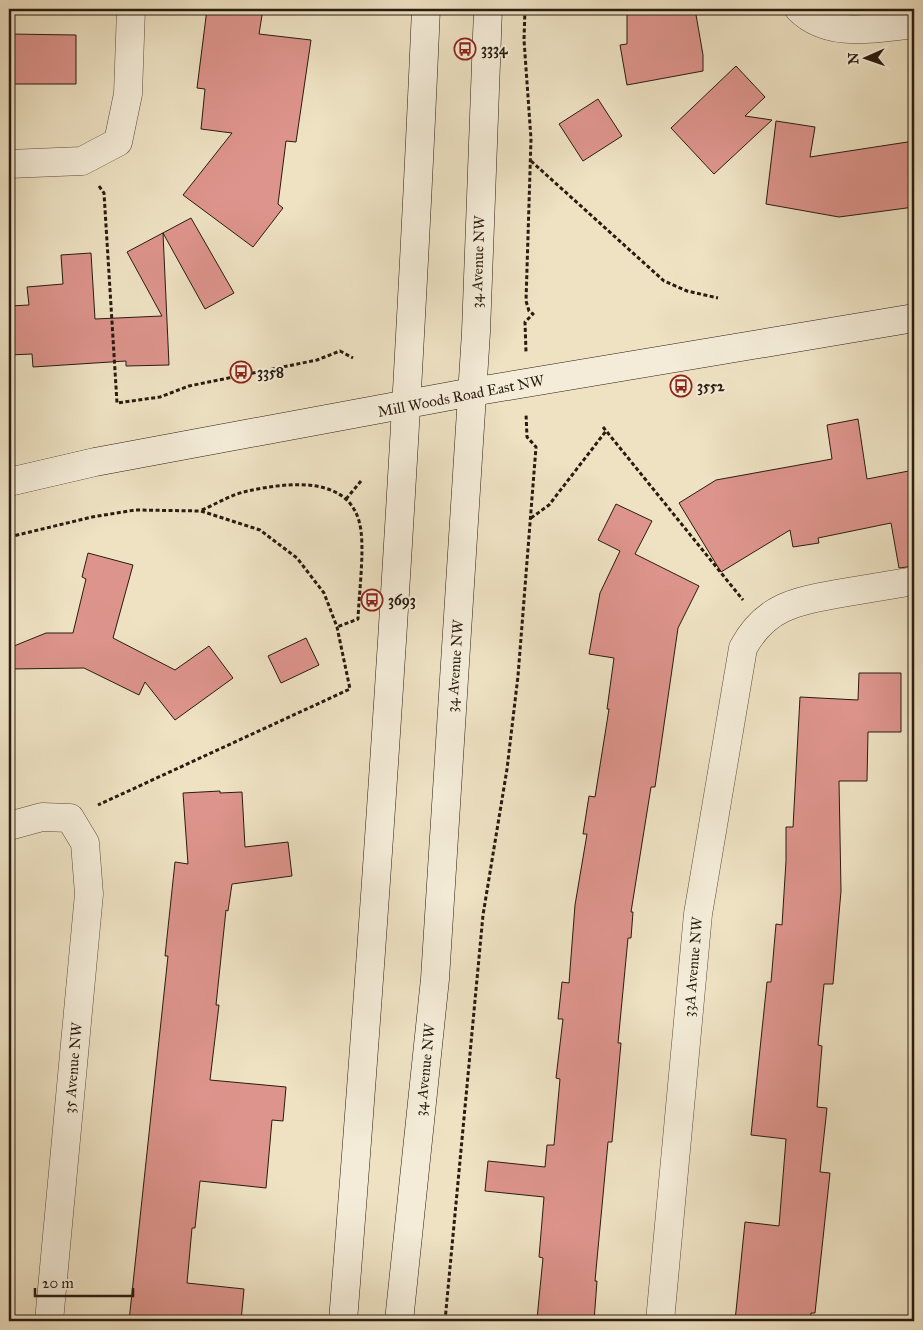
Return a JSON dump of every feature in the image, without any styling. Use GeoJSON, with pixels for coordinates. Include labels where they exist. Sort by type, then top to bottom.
{"type":"FeatureCollection","features":[{"type":"Feature","properties":{"kind":"street"},"geometry":{"type":"LineString","coordinates":[[9,164],[82,161],[118,142],[128,94],[131,9]]}},
{"type":"Feature","properties":{"kind":"street"},"geometry":{"type":"LineString","coordinates":[[343,1321],[387,718],[407,406],[426,9]]}},
{"type":"Feature","properties":{"kind":"street","name":"34 Avenue NW"},"geometry":{"type":"LineString","coordinates":[[399,1321],[435,979],[472,392],[488,9]]}},
{"type":"Feature","properties":{"kind":"street"},"geometry":{"type":"LineString","coordinates":[[803,12],[826,25],[847,29],[871,29],[914,24]]}},
{"type":"Feature","properties":{"kind":"street","name":"Mill Woods Road East NW"},"geometry":{"type":"LineString","coordinates":[[9,482],[105,461],[407,406],[472,392],[914,318]]}},
{"type":"Feature","properties":{"kind":"street","name":"33A Avenue NW"},"geometry":{"type":"LineString","coordinates":[[660,1321],[698,914],[743,648],[751,633],[761,622],[780,608],[801,600],[914,581]]}},
{"type":"Feature","properties":{"kind":"street"},"geometry":{"type":"LineString","coordinates":[[9,826],[42,818],[70,818]]}},
{"type":"Feature","properties":{"kind":"street","name":"35 Avenue NW"},"geometry":{"type":"LineString","coordinates":[[49,1321],[89,894],[85,843],[70,818]]}},
{"type":"Feature","properties":{"kind":"path"},"geometry":{"type":"LineString","coordinates":[[525,9],[524,40],[532,139],[526,301],[529,311],[533,314],[525,322]]}},
{"type":"Feature","properties":{"kind":"path"},"geometry":{"type":"LineString","coordinates":[[82,161],[104,193],[117,403],[160,397],[189,386],[317,360],[340,351],[354,358]]}},
{"type":"Feature","properties":{"kind":"path"},"geometry":{"type":"LineString","coordinates":[[531,161],[664,281],[687,291],[718,298]]}},
{"type":"Feature","properties":{"kind":"path"},"geometry":{"type":"LineString","coordinates":[[603,427],[761,622]]}},
{"type":"Feature","properties":{"kind":"path"},"geometry":{"type":"LineString","coordinates":[[530,518],[549,505],[606,431]]}},
{"type":"Feature","properties":{"kind":"path"},"geometry":{"type":"LineString","coordinates":[[445,1321],[483,916],[507,770],[518,667],[536,447],[527,437]]}},
{"type":"Feature","properties":{"kind":"path"},"geometry":{"type":"LineString","coordinates":[[346,499],[361,481]]}},
{"type":"Feature","properties":{"kind":"path"},"geometry":{"type":"LineString","coordinates":[[201,511],[246,491],[296,485],[323,485],[340,493],[356,515],[361,531],[358,619],[337,627]]}},
{"type":"Feature","properties":{"kind":"path"},"geometry":{"type":"LineString","coordinates":[[9,537],[92,517],[134,510],[201,511],[260,530],[298,558],[324,593],[337,627],[350,689],[70,818]]}},
{"type":"Feature","properties":{"kind":"building"},"geometry":{"type":"Polygon","coordinates":[[[207,9],[263,9],[259,34],[311,40],[296,142],[286,141],[278,204],[283,208],[253,247],[183,195],[232,133],[201,129],[205,89],[197,88],[207,9]]]}},
{"type":"Feature","properties":{"kind":"building"},"geometry":{"type":"Polygon","coordinates":[[[627,9],[695,9],[703,55],[703,71],[627,85],[620,45],[627,44],[627,9]]]}},
{"type":"Feature","properties":{"kind":"building"},"geometry":{"type":"Polygon","coordinates":[[[9,34],[76,35],[76,84],[9,84],[9,34]]]}},
{"type":"Feature","properties":{"kind":"building"},"geometry":{"type":"Polygon","coordinates":[[[736,66],[765,97],[745,116],[772,120],[714,174],[671,128],[736,66]]]}},
{"type":"Feature","properties":{"kind":"building"},"geometry":{"type":"Polygon","coordinates":[[[598,99],[622,136],[583,161],[559,124],[598,99]]]}},
{"type":"Feature","properties":{"kind":"building"},"geometry":{"type":"Polygon","coordinates":[[[776,121],[815,127],[810,157],[914,141],[914,207],[839,217],[766,204],[776,121]]]}},
{"type":"Feature","properties":{"kind":"building"},"geometry":{"type":"Polygon","coordinates":[[[191,218],[234,293],[205,309],[163,233],[169,365],[126,366],[126,361],[33,367],[32,354],[9,355],[9,306],[29,305],[27,287],[63,284],[61,255],[91,253],[95,319],[162,316],[127,252],[191,218]]]}},
{"type":"Feature","properties":{"kind":"building"},"geometry":{"type":"Polygon","coordinates":[[[858,419],[867,479],[914,470],[914,566],[899,568],[891,523],[818,538],[819,543],[793,547],[790,530],[721,572],[679,503],[716,480],[832,459],[827,425],[858,419]]]}},
{"type":"Feature","properties":{"kind":"building"},"geometry":{"type":"Polygon","coordinates":[[[616,504],[652,521],[635,554],[699,586],[678,628],[655,787],[651,787],[631,912],[633,912],[631,938],[628,938],[618,1043],[621,1043],[612,1142],[608,1142],[595,1281],[597,1281],[594,1321],[537,1319],[543,1258],[539,1257],[544,1197],[485,1191],[488,1161],[545,1167],[547,1145],[554,1145],[560,1079],[556,1078],[563,1019],[558,1019],[562,982],[569,983],[575,905],[587,834],[583,834],[589,796],[595,797],[609,709],[607,709],[614,658],[589,654],[600,593],[620,551],[598,540],[616,504]]]}},
{"type":"Feature","properties":{"kind":"building"},"geometry":{"type":"Polygon","coordinates":[[[88,553],[133,565],[113,638],[175,670],[209,646],[233,678],[175,720],[145,682],[139,695],[84,668],[9,669],[9,648],[46,633],[73,633],[86,579],[82,577],[88,553]]]}},
{"type":"Feature","properties":{"kind":"building"},"geometry":{"type":"Polygon","coordinates":[[[306,638],[319,665],[281,683],[268,656],[306,638]]]}},
{"type":"Feature","properties":{"kind":"building"},"geometry":{"type":"Polygon","coordinates":[[[859,673],[901,673],[901,732],[868,732],[867,781],[839,781],[841,891],[833,984],[824,984],[818,1045],[822,1046],[817,1107],[827,1108],[820,1172],[830,1173],[815,1313],[811,1313],[810,1321],[735,1321],[745,1222],[779,1226],[786,1139],[751,1135],[767,982],[771,982],[776,924],[782,925],[786,827],[793,827],[800,697],[858,700],[859,673]]]}},
{"type":"Feature","properties":{"kind":"building"},"geometry":{"type":"Polygon","coordinates":[[[220,791],[220,793],[242,792],[245,847],[288,842],[292,876],[232,884],[228,911],[226,910],[216,1005],[219,1005],[210,1080],[286,1087],[283,1121],[272,1120],[266,1188],[200,1181],[195,1228],[192,1228],[187,1283],[244,1289],[241,1321],[129,1321],[168,956],[165,956],[175,862],[188,864],[183,793],[220,791]]]}},
{"type":"Feature","properties":{"kind":"place","name":"3334"},"geometry":{"type":"Point","coordinates":[465,49]}},
{"type":"Feature","properties":{"kind":"place","name":"3358"},"geometry":{"type":"Point","coordinates":[241,372]}},
{"type":"Feature","properties":{"kind":"place","name":"3552"},"geometry":{"type":"Point","coordinates":[681,386]}},
{"type":"Feature","properties":{"kind":"place","name":"3693"},"geometry":{"type":"Point","coordinates":[372,600]}}]}
